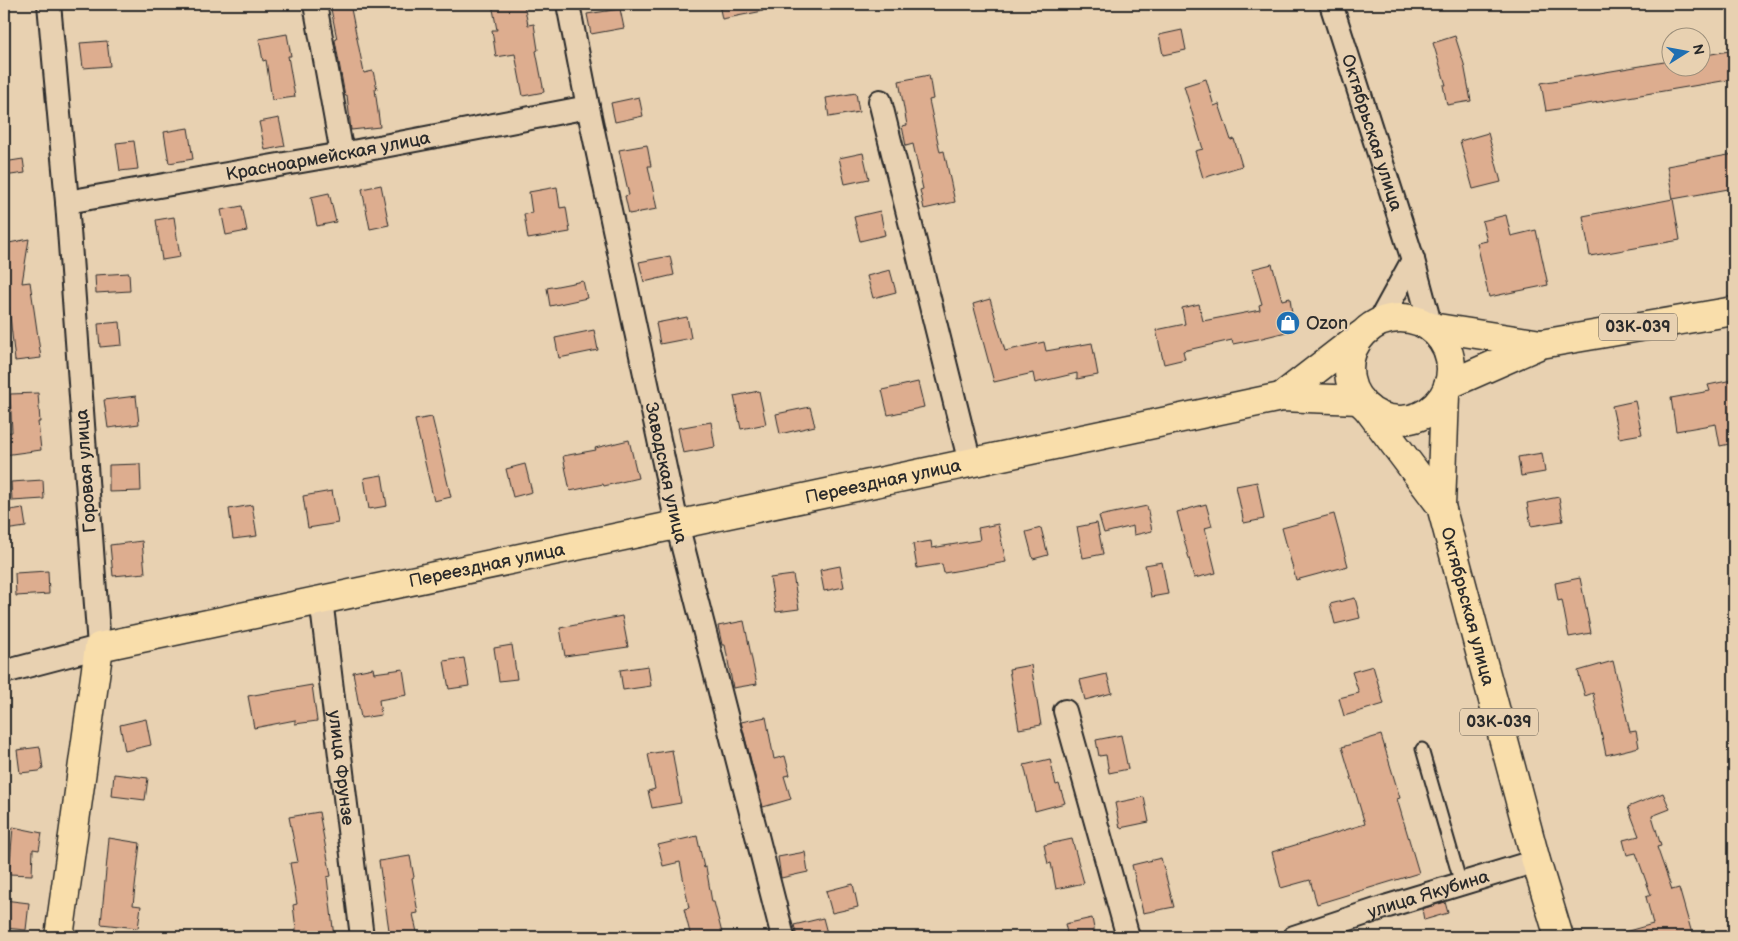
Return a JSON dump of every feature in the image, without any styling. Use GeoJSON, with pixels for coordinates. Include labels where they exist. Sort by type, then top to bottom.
{"type":"FeatureCollection","features":[{"type":"Feature","properties":{"kind":"main road","name":"03К-039"},"geometry":{"type":"LineString","coordinates":[[1447,390],[1541,344],[1734,311]]}},
{"type":"Feature","properties":{"kind":"main road"},"geometry":{"type":"LineString","coordinates":[[1431,327],[1446,346],[1452,371],[1447,390],[1430,412],[1409,420],[1386,419],[1364,404],[1354,391],[1349,371],[1353,350],[1372,328],[1396,318],[1414,320],[1431,327],[1541,344]]}},
{"type":"Feature","properties":{"kind":"main road","name":"Переездная улица"},"geometry":{"type":"LineString","coordinates":[[1282,397],[1372,328]]}},
{"type":"Feature","properties":{"kind":"main road","name":"Октябрьская улица"},"geometry":{"type":"LineString","coordinates":[[1447,390],[1440,506],[1536,861],[1559,937]]}},
{"type":"Feature","properties":{"kind":"main road","name":"Переездная улица"},"geometry":{"type":"LineString","coordinates":[[99,647],[1282,397],[1364,404]]}},
{"type":"Feature","properties":{"kind":"main road","name":"Октябрьская улица"},"geometry":{"type":"LineString","coordinates":[[1364,404],[1440,506]]}},
{"type":"Feature","properties":{"kind":"main road","name":"Горовая улица"},"geometry":{"type":"LineString","coordinates":[[59,937],[99,647]]}},
{"type":"Feature","properties":{"kind":"street","name":"Горовая улица"},"geometry":{"type":"LineString","coordinates":[[49,4],[67,202],[99,647]]}},
{"type":"Feature","properties":{"kind":"street"},"geometry":{"type":"LineString","coordinates":[[315,4],[342,154]]}},
{"type":"Feature","properties":{"kind":"street","name":"Заводская улица"},"geometry":{"type":"LineString","coordinates":[[568,4],[588,107],[677,524],[783,937]]}},
{"type":"Feature","properties":{"kind":"street","name":"Октябрьская улица"},"geometry":{"type":"LineString","coordinates":[[1331,4],[1414,260],[1431,327]]}},
{"type":"Feature","properties":{"kind":"street","name":"Переездная улица"},"geometry":{"type":"LineString","coordinates":[[880,101],[970,463]]}},
{"type":"Feature","properties":{"kind":"street","name":"Красноармейская улица"},"geometry":{"type":"LineString","coordinates":[[67,202],[342,154],[588,107]]}},
{"type":"Feature","properties":{"kind":"street"},"geometry":{"type":"LineString","coordinates":[[1372,328],[1414,260]]}},
{"type":"Feature","properties":{"kind":"street","name":"улица Фрунзе"},"geometry":{"type":"LineString","coordinates":[[321,599],[362,937]]}},
{"type":"Feature","properties":{"kind":"street","name":"Переездная улица"},"geometry":{"type":"LineString","coordinates":[[4,672],[99,647]]}},
{"type":"Feature","properties":{"kind":"street"},"geometry":{"type":"LineString","coordinates":[[1064,711],[1128,937]]}},
{"type":"Feature","properties":{"kind":"street","name":"улица Якубина"},"geometry":{"type":"LineString","coordinates":[[1294,937],[1536,861]]}},
{"type":"Feature","properties":{"kind":"lane"},"geometry":{"type":"LineString","coordinates":[[1422,749],[1461,884]]}},
{"type":"Feature","properties":{"kind":"building"},"geometry":{"type":"Polygon","coordinates":[[[330,4],[350,4],[364,73],[373,71],[377,89],[375,89],[380,127],[351,130],[347,95],[345,96],[330,4]]]}},
{"type":"Feature","properties":{"kind":"building"},"geometry":{"type":"Polygon","coordinates":[[[492,4],[524,4],[528,25],[534,24],[538,50],[536,51],[544,92],[523,96],[515,54],[496,57],[492,30],[497,30],[492,4]]]}},
{"type":"Feature","properties":{"kind":"building"},"geometry":{"type":"Polygon","coordinates":[[[719,4],[763,4],[763,11],[722,19],[719,4]]]}},
{"type":"Feature","properties":{"kind":"building"},"geometry":{"type":"Polygon","coordinates":[[[620,9],[624,28],[591,34],[587,14],[620,9]]]}},
{"type":"Feature","properties":{"kind":"building"},"geometry":{"type":"Polygon","coordinates":[[[1182,30],[1186,50],[1163,55],[1159,35],[1182,30]]]}},
{"type":"Feature","properties":{"kind":"building"},"geometry":{"type":"Polygon","coordinates":[[[287,34],[291,56],[288,56],[295,97],[272,100],[266,60],[263,61],[259,39],[287,34]]]}},
{"type":"Feature","properties":{"kind":"building"},"geometry":{"type":"Polygon","coordinates":[[[1455,36],[1464,64],[1471,101],[1447,105],[1443,85],[1446,85],[1433,43],[1455,36]]]}},
{"type":"Feature","properties":{"kind":"building"},"geometry":{"type":"Polygon","coordinates":[[[107,41],[110,66],[83,68],[80,43],[107,41]]]}},
{"type":"Feature","properties":{"kind":"building"},"geometry":{"type":"Polygon","coordinates":[[[1729,51],[1734,79],[1546,111],[1541,83],[1660,63],[1660,78],[1710,78],[1710,54],[1729,51]]]}},
{"type":"Feature","properties":{"kind":"building"},"geometry":{"type":"Polygon","coordinates":[[[929,75],[933,99],[929,100],[940,152],[944,151],[955,202],[924,209],[920,190],[923,189],[913,144],[906,146],[902,126],[907,125],[899,81],[929,75]]]}},
{"type":"Feature","properties":{"kind":"building"},"geometry":{"type":"Polygon","coordinates":[[[1206,79],[1214,106],[1219,104],[1231,140],[1234,139],[1242,166],[1203,178],[1195,151],[1203,149],[1184,86],[1206,79]]]}},
{"type":"Feature","properties":{"kind":"building"},"geometry":{"type":"Polygon","coordinates":[[[856,93],[859,112],[829,117],[826,98],[856,93]]]}},
{"type":"Feature","properties":{"kind":"building"},"geometry":{"type":"Polygon","coordinates":[[[639,97],[643,116],[615,122],[611,103],[639,97]]]}},
{"type":"Feature","properties":{"kind":"building"},"geometry":{"type":"Polygon","coordinates":[[[279,118],[285,146],[265,150],[259,122],[279,118]]]}},
{"type":"Feature","properties":{"kind":"building"},"geometry":{"type":"Polygon","coordinates":[[[188,128],[193,159],[169,163],[164,132],[188,128]]]}},
{"type":"Feature","properties":{"kind":"building"},"geometry":{"type":"Polygon","coordinates":[[[1488,133],[1501,182],[1473,189],[1460,141],[1488,133]]]}},
{"type":"Feature","properties":{"kind":"building"},"geometry":{"type":"Polygon","coordinates":[[[134,141],[138,169],[120,171],[116,143],[134,141]]]}},
{"type":"Feature","properties":{"kind":"building"},"geometry":{"type":"Polygon","coordinates":[[[647,145],[651,166],[648,166],[657,209],[629,214],[625,196],[629,195],[619,150],[647,145]]]}},
{"type":"Feature","properties":{"kind":"building"},"geometry":{"type":"Polygon","coordinates":[[[863,153],[869,179],[845,184],[839,158],[863,153]]]}},
{"type":"Feature","properties":{"kind":"building"},"geometry":{"type":"Polygon","coordinates":[[[1734,154],[1734,188],[1673,199],[1667,166],[1734,154]]]}},
{"type":"Feature","properties":{"kind":"building"},"geometry":{"type":"Polygon","coordinates":[[[23,159],[25,173],[4,176],[4,162],[23,159]]]}},
{"type":"Feature","properties":{"kind":"building"},"geometry":{"type":"Polygon","coordinates":[[[381,185],[389,225],[370,229],[362,189],[381,185]]]}},
{"type":"Feature","properties":{"kind":"building"},"geometry":{"type":"Polygon","coordinates":[[[557,187],[560,208],[566,207],[570,232],[528,239],[524,214],[532,213],[529,192],[557,187]]]}},
{"type":"Feature","properties":{"kind":"building"},"geometry":{"type":"Polygon","coordinates":[[[329,193],[336,222],[317,226],[311,197],[329,193]]]}},
{"type":"Feature","properties":{"kind":"building"},"geometry":{"type":"Polygon","coordinates":[[[1673,199],[1680,240],[1590,256],[1583,216],[1673,199]]]}},
{"type":"Feature","properties":{"kind":"building"},"geometry":{"type":"Polygon","coordinates":[[[242,206],[247,231],[226,235],[221,210],[242,206]]]}},
{"type":"Feature","properties":{"kind":"building"},"geometry":{"type":"Polygon","coordinates":[[[880,211],[885,235],[860,241],[854,217],[880,211]]]}},
{"type":"Feature","properties":{"kind":"building"},"geometry":{"type":"Polygon","coordinates":[[[1506,215],[1511,236],[1536,230],[1548,285],[1489,297],[1477,243],[1487,241],[1482,221],[1506,215]]]}},
{"type":"Feature","properties":{"kind":"building"},"geometry":{"type":"Polygon","coordinates":[[[174,217],[180,257],[162,260],[156,220],[174,217]]]}},
{"type":"Feature","properties":{"kind":"building"},"geometry":{"type":"Polygon","coordinates":[[[29,239],[22,283],[30,282],[41,358],[15,361],[9,307],[4,308],[4,244],[29,239]]]}},
{"type":"Feature","properties":{"kind":"building"},"geometry":{"type":"Polygon","coordinates":[[[670,256],[674,275],[644,282],[639,262],[670,256]]]}},
{"type":"Feature","properties":{"kind":"building"},"geometry":{"type":"Polygon","coordinates":[[[1272,264],[1282,300],[1290,298],[1294,330],[1233,344],[1232,340],[1183,351],[1185,359],[1164,364],[1156,330],[1185,324],[1182,308],[1199,304],[1203,321],[1260,310],[1259,305],[1262,304],[1252,269],[1272,264]]]}},
{"type":"Feature","properties":{"kind":"building"},"geometry":{"type":"Polygon","coordinates":[[[890,270],[896,292],[873,298],[867,276],[890,270]]]}},
{"type":"Feature","properties":{"kind":"building"},"geometry":{"type":"Polygon","coordinates":[[[129,273],[130,291],[96,293],[95,275],[129,273]]]}},
{"type":"Feature","properties":{"kind":"building"},"geometry":{"type":"Polygon","coordinates":[[[583,281],[587,298],[550,306],[547,288],[583,281]]]}},
{"type":"Feature","properties":{"kind":"building"},"geometry":{"type":"Polygon","coordinates":[[[990,299],[1005,351],[1044,342],[1046,351],[1092,343],[1098,375],[1077,379],[1077,373],[1035,383],[1033,373],[994,382],[973,304],[990,299]]]}},
{"type":"Feature","properties":{"kind":"building"},"geometry":{"type":"Polygon","coordinates":[[[687,317],[691,338],[660,344],[656,323],[687,317]]]}},
{"type":"Feature","properties":{"kind":"building"},"geometry":{"type":"Polygon","coordinates":[[[120,322],[122,345],[100,347],[98,324],[120,322]]]}},
{"type":"Feature","properties":{"kind":"building"},"geometry":{"type":"Polygon","coordinates":[[[594,330],[598,350],[559,358],[555,338],[594,330]]]}},
{"type":"Feature","properties":{"kind":"building"},"geometry":{"type":"Polygon","coordinates":[[[1732,380],[1734,390],[1734,443],[1720,446],[1716,424],[1676,431],[1671,398],[1710,391],[1708,385],[1732,380]]]}},
{"type":"Feature","properties":{"kind":"building"},"geometry":{"type":"Polygon","coordinates":[[[918,382],[924,407],[888,415],[882,390],[918,382]]]}},
{"type":"Feature","properties":{"kind":"building"},"geometry":{"type":"Polygon","coordinates":[[[759,391],[766,424],[741,429],[734,396],[759,391]]]}},
{"type":"Feature","properties":{"kind":"building"},"geometry":{"type":"Polygon","coordinates":[[[38,393],[40,422],[38,422],[41,450],[4,455],[4,433],[12,432],[10,394],[38,393]]]}},
{"type":"Feature","properties":{"kind":"building"},"geometry":{"type":"Polygon","coordinates":[[[136,396],[139,424],[108,428],[104,400],[136,396]]]}},
{"type":"Feature","properties":{"kind":"building"},"geometry":{"type":"Polygon","coordinates":[[[1635,401],[1642,434],[1619,438],[1612,406],[1635,401]]]}},
{"type":"Feature","properties":{"kind":"building"},"geometry":{"type":"Polygon","coordinates":[[[810,407],[815,426],[780,434],[776,414],[810,407]]]}},
{"type":"Feature","properties":{"kind":"building"},"geometry":{"type":"Polygon","coordinates":[[[432,417],[451,497],[434,501],[415,420],[432,417]]]}},
{"type":"Feature","properties":{"kind":"building"},"geometry":{"type":"Polygon","coordinates":[[[711,422],[715,447],[683,453],[678,428],[711,422]]]}},
{"type":"Feature","properties":{"kind":"building"},"geometry":{"type":"Polygon","coordinates":[[[629,440],[638,478],[570,491],[563,456],[596,450],[595,448],[629,440]]]}},
{"type":"Feature","properties":{"kind":"building"},"geometry":{"type":"Polygon","coordinates":[[[1542,453],[1545,472],[1521,476],[1518,457],[1542,453]]]}},
{"type":"Feature","properties":{"kind":"building"},"geometry":{"type":"Polygon","coordinates":[[[140,464],[141,491],[109,492],[109,465],[140,464]]]}},
{"type":"Feature","properties":{"kind":"building"},"geometry":{"type":"Polygon","coordinates":[[[525,464],[532,492],[513,497],[506,469],[525,464]]]}},
{"type":"Feature","properties":{"kind":"building"},"geometry":{"type":"Polygon","coordinates":[[[382,475],[387,506],[369,509],[364,478],[382,475]]]}},
{"type":"Feature","properties":{"kind":"building"},"geometry":{"type":"Polygon","coordinates":[[[43,480],[44,499],[12,501],[11,482],[43,480]]]}},
{"type":"Feature","properties":{"kind":"building"},"geometry":{"type":"Polygon","coordinates":[[[1257,482],[1264,519],[1244,523],[1236,486],[1257,482]]]}},
{"type":"Feature","properties":{"kind":"building"},"geometry":{"type":"Polygon","coordinates":[[[332,491],[338,523],[308,528],[303,496],[332,491]]]}},
{"type":"Feature","properties":{"kind":"building"},"geometry":{"type":"Polygon","coordinates":[[[1559,497],[1563,521],[1531,526],[1527,503],[1559,497]]]}},
{"type":"Feature","properties":{"kind":"building"},"geometry":{"type":"Polygon","coordinates":[[[1206,504],[1212,526],[1205,528],[1216,573],[1194,578],[1177,512],[1206,504]]]}},
{"type":"Feature","properties":{"kind":"building"},"geometry":{"type":"Polygon","coordinates":[[[252,505],[257,536],[233,539],[229,509],[252,505]]]}},
{"type":"Feature","properties":{"kind":"building"},"geometry":{"type":"Polygon","coordinates":[[[1147,506],[1152,531],[1134,535],[1133,526],[1104,533],[1099,516],[1147,506]]]}},
{"type":"Feature","properties":{"kind":"building"},"geometry":{"type":"Polygon","coordinates":[[[23,508],[26,527],[4,530],[4,511],[23,508]]]}},
{"type":"Feature","properties":{"kind":"building"},"geometry":{"type":"Polygon","coordinates":[[[1334,514],[1348,566],[1296,580],[1282,528],[1334,514]]]}},
{"type":"Feature","properties":{"kind":"building"},"geometry":{"type":"Polygon","coordinates":[[[1097,523],[1103,554],[1083,558],[1077,527],[1097,523]]]}},
{"type":"Feature","properties":{"kind":"building"},"geometry":{"type":"Polygon","coordinates":[[[998,524],[1006,562],[944,573],[942,564],[917,568],[913,544],[931,541],[932,548],[980,540],[978,528],[998,524]]]}},
{"type":"Feature","properties":{"kind":"building"},"geometry":{"type":"Polygon","coordinates":[[[1041,528],[1048,555],[1033,559],[1026,532],[1041,528]]]}},
{"type":"Feature","properties":{"kind":"building"},"geometry":{"type":"Polygon","coordinates":[[[142,541],[145,573],[113,576],[110,545],[142,541]]]}},
{"type":"Feature","properties":{"kind":"building"},"geometry":{"type":"Polygon","coordinates":[[[1162,562],[1168,594],[1151,597],[1145,565],[1162,562]]]}},
{"type":"Feature","properties":{"kind":"building"},"geometry":{"type":"Polygon","coordinates":[[[840,566],[844,587],[824,591],[820,570],[840,566]]]}},
{"type":"Feature","properties":{"kind":"building"},"geometry":{"type":"Polygon","coordinates":[[[48,571],[49,594],[16,596],[15,573],[48,571]]]}},
{"type":"Feature","properties":{"kind":"building"},"geometry":{"type":"Polygon","coordinates":[[[793,575],[799,609],[776,612],[770,578],[793,575]]]}},
{"type":"Feature","properties":{"kind":"building"},"geometry":{"type":"Polygon","coordinates":[[[1580,578],[1591,633],[1569,637],[1562,600],[1558,601],[1555,583],[1580,578]]]}},
{"type":"Feature","properties":{"kind":"building"},"geometry":{"type":"Polygon","coordinates":[[[1355,598],[1360,618],[1335,624],[1330,604],[1355,598]]]}},
{"type":"Feature","properties":{"kind":"building"},"geometry":{"type":"Polygon","coordinates":[[[622,616],[628,647],[565,656],[560,628],[622,616]]]}},
{"type":"Feature","properties":{"kind":"building"},"geometry":{"type":"Polygon","coordinates":[[[744,621],[757,684],[733,688],[725,645],[722,645],[718,626],[744,621]]]}},
{"type":"Feature","properties":{"kind":"building"},"geometry":{"type":"Polygon","coordinates":[[[512,645],[517,679],[499,681],[494,648],[512,645]]]}},
{"type":"Feature","properties":{"kind":"building"},"geometry":{"type":"Polygon","coordinates":[[[464,658],[469,686],[449,689],[444,661],[464,658]]]}},
{"type":"Feature","properties":{"kind":"building"},"geometry":{"type":"Polygon","coordinates":[[[1613,661],[1630,732],[1636,731],[1639,747],[1606,755],[1593,693],[1585,696],[1578,671],[1613,661]]]}},
{"type":"Feature","properties":{"kind":"building"},"geometry":{"type":"Polygon","coordinates":[[[1031,665],[1041,725],[1019,729],[1009,669],[1031,665]]]}},
{"type":"Feature","properties":{"kind":"building"},"geometry":{"type":"Polygon","coordinates":[[[648,666],[651,686],[623,690],[620,670],[648,666]]]}},
{"type":"Feature","properties":{"kind":"building"},"geometry":{"type":"Polygon","coordinates":[[[1373,666],[1384,704],[1344,716],[1339,698],[1359,693],[1352,672],[1373,666]]]}},
{"type":"Feature","properties":{"kind":"building"},"geometry":{"type":"Polygon","coordinates":[[[373,668],[374,673],[403,669],[407,695],[379,700],[381,715],[361,718],[353,672],[373,668]]]}},
{"type":"Feature","properties":{"kind":"building"},"geometry":{"type":"Polygon","coordinates":[[[1107,674],[1112,693],[1085,700],[1080,680],[1107,674]]]}},
{"type":"Feature","properties":{"kind":"building"},"geometry":{"type":"Polygon","coordinates":[[[312,685],[317,721],[295,724],[295,720],[254,728],[248,696],[312,685]]]}},
{"type":"Feature","properties":{"kind":"building"},"geometry":{"type":"Polygon","coordinates":[[[766,717],[774,759],[785,756],[790,775],[784,776],[791,799],[763,807],[741,722],[766,717]]]}},
{"type":"Feature","properties":{"kind":"building"},"geometry":{"type":"Polygon","coordinates":[[[146,719],[151,745],[125,751],[120,725],[146,719]]]}},
{"type":"Feature","properties":{"kind":"building"},"geometry":{"type":"Polygon","coordinates":[[[1121,735],[1128,769],[1109,773],[1106,755],[1099,756],[1096,740],[1121,735]]]}},
{"type":"Feature","properties":{"kind":"building"},"geometry":{"type":"Polygon","coordinates":[[[1381,735],[1400,798],[1397,799],[1419,873],[1317,904],[1310,880],[1281,888],[1272,852],[1365,824],[1342,747],[1381,735]]]}},
{"type":"Feature","properties":{"kind":"building"},"geometry":{"type":"Polygon","coordinates":[[[40,747],[43,769],[20,773],[17,750],[40,747]]]}},
{"type":"Feature","properties":{"kind":"building"},"geometry":{"type":"Polygon","coordinates":[[[672,750],[681,803],[652,808],[648,791],[655,789],[648,754],[672,750]]]}},
{"type":"Feature","properties":{"kind":"building"},"geometry":{"type":"Polygon","coordinates":[[[1050,759],[1056,785],[1059,784],[1065,803],[1035,811],[1024,765],[1050,759]]]}},
{"type":"Feature","properties":{"kind":"building"},"geometry":{"type":"Polygon","coordinates":[[[114,774],[148,778],[145,800],[112,796],[114,774]]]}},
{"type":"Feature","properties":{"kind":"building"},"geometry":{"type":"Polygon","coordinates":[[[1663,793],[1670,809],[1652,816],[1661,846],[1657,847],[1672,890],[1679,888],[1693,937],[1621,937],[1621,933],[1653,924],[1646,897],[1651,895],[1636,853],[1627,855],[1623,840],[1639,836],[1628,807],[1663,793]]]}},
{"type":"Feature","properties":{"kind":"building"},"geometry":{"type":"Polygon","coordinates":[[[1144,797],[1149,822],[1120,828],[1115,803],[1144,797]]]}},
{"type":"Feature","properties":{"kind":"building"},"geometry":{"type":"Polygon","coordinates":[[[319,812],[331,876],[327,877],[334,937],[297,937],[293,905],[297,904],[290,863],[298,862],[289,817],[319,812]]]}},
{"type":"Feature","properties":{"kind":"building"},"geometry":{"type":"Polygon","coordinates":[[[13,827],[42,833],[39,850],[33,849],[32,875],[9,874],[13,827]]]}},
{"type":"Feature","properties":{"kind":"building"},"geometry":{"type":"Polygon","coordinates":[[[697,836],[704,868],[706,867],[712,902],[714,902],[723,937],[691,937],[684,909],[689,908],[680,862],[663,866],[658,845],[697,836]]]}},
{"type":"Feature","properties":{"kind":"building"},"geometry":{"type":"Polygon","coordinates":[[[109,838],[140,843],[133,905],[141,906],[138,928],[101,924],[109,838]]]}},
{"type":"Feature","properties":{"kind":"building"},"geometry":{"type":"Polygon","coordinates":[[[1072,839],[1084,883],[1056,889],[1051,863],[1048,864],[1044,845],[1072,839]]]}},
{"type":"Feature","properties":{"kind":"building"},"geometry":{"type":"Polygon","coordinates":[[[805,852],[808,872],[781,878],[778,857],[805,852]]]}},
{"type":"Feature","properties":{"kind":"building"},"geometry":{"type":"Polygon","coordinates":[[[410,856],[418,913],[413,914],[418,937],[390,937],[379,861],[410,856]]]}},
{"type":"Feature","properties":{"kind":"building"},"geometry":{"type":"Polygon","coordinates":[[[1161,858],[1174,907],[1143,913],[1132,865],[1161,858]]]}},
{"type":"Feature","properties":{"kind":"building"},"geometry":{"type":"Polygon","coordinates":[[[853,884],[858,907],[832,913],[826,891],[853,884]]]}},
{"type":"Feature","properties":{"kind":"building"},"geometry":{"type":"Polygon","coordinates":[[[4,900],[29,903],[26,930],[4,928],[4,900]]]}},
{"type":"Feature","properties":{"kind":"building"},"geometry":{"type":"Polygon","coordinates":[[[1445,902],[1448,913],[1424,920],[1422,909],[1445,902]]]}},
{"type":"Feature","properties":{"kind":"building"},"geometry":{"type":"Polygon","coordinates":[[[823,918],[828,937],[797,937],[794,925],[823,918]]]}},
{"type":"Feature","properties":{"kind":"building"},"geometry":{"type":"Polygon","coordinates":[[[1092,918],[1095,934],[1083,937],[1068,937],[1065,924],[1092,918]]]}},
{"type":"Feature","properties":{"kind":"place","name":"Ozon"},"geometry":{"type":"Point","coordinates":[1288,323]}}]}
